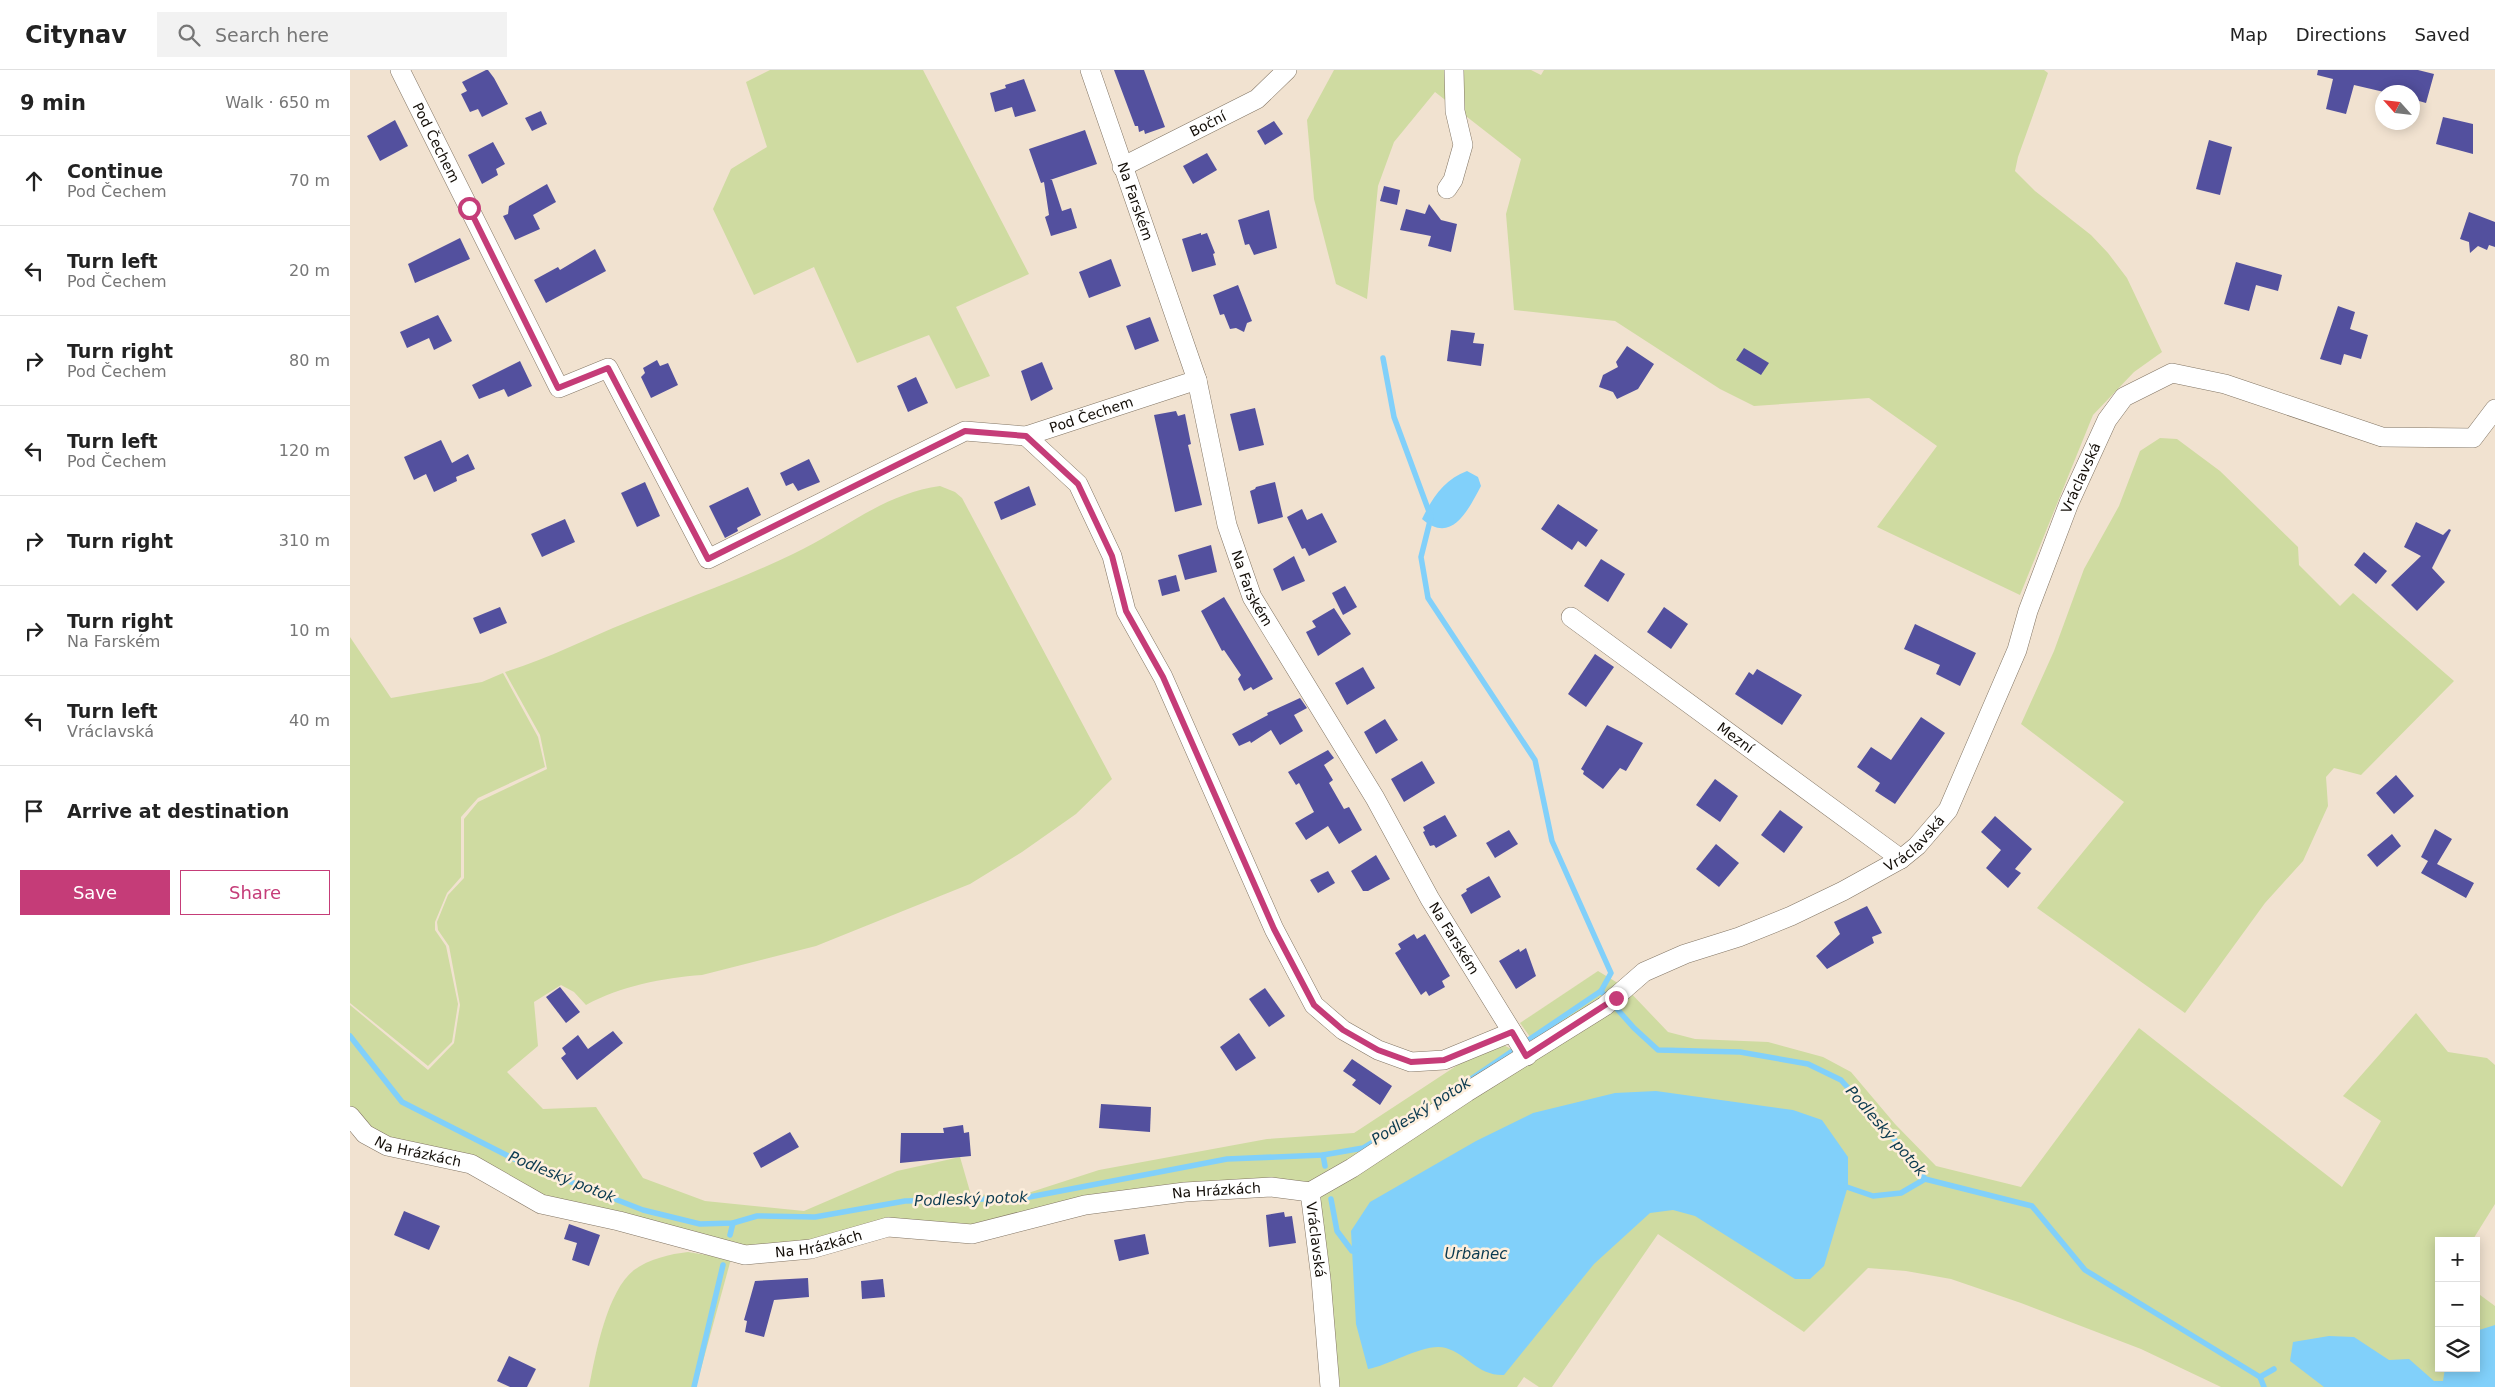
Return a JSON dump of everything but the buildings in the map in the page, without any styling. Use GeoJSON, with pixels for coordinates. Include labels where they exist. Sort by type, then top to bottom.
{"type":"FeatureCollection","features":[{"type":"Feature","properties":{"kind":"street","name":"Pod Čechem"},"geometry":{"type":"LineString","coordinates":[[400,70],[558,388],[608,368],[708,559],[965,431],[1026,436],[1197,380]]}},
{"type":"Feature","properties":{"kind":"street","name":"Na Farském"},"geometry":{"type":"LineString","coordinates":[[1090,70],[1197,380],[1227,525],[1252,597],[1375,798],[1430,899],[1520,1044]]}},
{"type":"Feature","properties":{"kind":"street","name":"Boční"},"geometry":{"type":"LineString","coordinates":[[1122,167],[1257,99],[1286,70]]}},
{"type":"Feature","properties":{"kind":"street"},"geometry":{"type":"LineString","coordinates":[[1447,189],[1452,180],[1463,145],[1455,111],[1454,70]]}},
{"type":"Feature","properties":{"kind":"street","name":"Vráclavská"},"geometry":{"type":"LineString","coordinates":[[1330,1387],[1318,1255],[1310,1192],[1352,1168],[1467,1092],[1520,1044],[1610,1002],[1644,972],[1791,916],[1843,891],[1900,859],[1917,846],[1948,810],[2017,650],[2028,611],[2070,504],[2107,420],[2124,397],[2172,373],[2225,384],[2382,437],[2473,438],[2495,408]]}},
{"type":"Feature","properties":{"kind":"street"},"geometry":{"type":"LineString","coordinates":[[1026,436],[1078,484],[1112,556],[1126,611],[1163,677],[1274,929],[1314,1005],[1343,1030],[1378,1050],[1411,1062],[1444,1060],[1520,1044]]}},
{"type":"Feature","properties":{"kind":"street","name":"Mezní"},"geometry":{"type":"LineString","coordinates":[[1571,617],[1900,859]]}},
{"type":"Feature","properties":{"kind":"street","name":"Na Hrázkách"},"geometry":{"type":"LineString","coordinates":[[350,1116],[364,1134],[387,1146],[471,1164],[541,1204],[619,1221],[745,1254],[811,1249],[888,1227],[972,1234],[1085,1205],[1185,1192],[1271,1187],[1310,1192]]}},
{"type":"Feature","properties":{"kind":"green space"},"geometry":{"type":"Polygon","coordinates":[[[770,70],[923,70],[1029,274],[956,307],[990,376],[956,389],[929,335],[857,363],[814,267],[754,295],[713,209],[731,169],[767,147],[746,82],[770,70]]]}},
{"type":"Feature","properties":{"kind":"green space"},"geometry":{"type":"Polygon","coordinates":[[[1334,70],[1531,70],[1541,75],[1544,70],[2044,70],[2048,73],[2018,157],[2015,171],[2035,191],[2091,235],[2108,253],[2127,278],[2162,352],[2134,372],[2093,415],[2020,595],[1877,527],[1937,446],[1869,398],[1754,406],[1720,389],[1615,321],[1514,310],[1506,214],[1521,159],[1435,92],[1394,142],[1378,186],[1367,299],[1336,284],[1314,199],[1307,120],[1334,70]]]}},
{"type":"Feature","properties":{"kind":"green space"},"geometry":{"type":"Polygon","coordinates":[[[2160,438],[2177,439],[2220,471],[2298,547],[2299,565],[2340,606],[2353,593],[2454,681],[2361,775],[2334,768],[2326,777],[2328,806],[2303,861],[2265,903],[2185,1013],[2037,908],[2124,802],[2021,724],[2054,651],[2084,569],[2119,506],[2140,451],[2160,438]]]}},
{"type":"Feature","properties":{"kind":"green space"},"geometry":{"type":"Polygon","coordinates":[[[940,486],[955,492],[962,498],[1112,779],[1076,814],[1022,852],[970,884],[816,946],[702,975],[642,984],[599,998],[586,1005],[574,992],[561,985],[534,1002],[538,1046],[507,1072],[543,1109],[596,1107],[643,1178],[705,1201],[804,1211],[897,1171],[960,1157],[971,1195],[1025,1194],[1099,1170],[1267,1139],[1354,1133],[1479,1051],[1501,1045],[1510,1048],[1520,1057],[1307,1189],[1269,1184],[971,1231],[886,1224],[810,1246],[746,1252],[542,1200],[387,1142],[350,1112],[350,1005],[428,1070],[454,1043],[460,1005],[449,946],[438,930],[437,922],[448,895],[464,878],[464,819],[478,802],[547,769],[540,735],[505,672],[537,661],[773,563],[811,545],[864,514],[901,496],[940,486]]]}},
{"type":"Feature","properties":{"kind":"green space"},"geometry":{"type":"Polygon","coordinates":[[[350,637],[391,698],[482,682],[503,673],[538,737],[545,767],[478,798],[461,817],[461,877],[447,893],[435,922],[435,930],[446,946],[458,1004],[452,1042],[428,1066],[350,1003],[350,637]]]}},
{"type":"Feature","properties":{"kind":"green space"},"geometry":{"type":"Polygon","coordinates":[[[1598,971],[1626,988],[1668,1032],[1695,1039],[1768,1042],[1823,1057],[1851,1072],[1895,1124],[1936,1166],[2021,1187],[2139,1028],[2342,1187],[2381,1121],[2343,1096],[2416,1013],[2448,1052],[2487,1058],[2495,1065],[2495,1204],[2474,1237],[2435,1237],[2435,1372],[2480,1372],[2480,1295],[2495,1306],[2495,1387],[2221,1387],[2141,1349],[2021,1303],[1951,1279],[1906,1271],[1868,1268],[1804,1332],[1658,1234],[1552,1387],[1539,1387],[1524,1377],[1517,1387],[1330,1387],[1310,1192],[1538,1048],[1520,1023],[1598,971]]]}},
{"type":"Feature","properties":{"kind":"green space"},"geometry":{"type":"Polygon","coordinates":[[[688,1252],[731,1259],[696,1387],[589,1387],[599,1341],[609,1308],[625,1280],[634,1270],[646,1263],[688,1252]]]}},
{"type":"Feature","properties":{"kind":"water"},"geometry":{"type":"Polygon","coordinates":[[[1467,471],[1478,477],[1481,486],[1465,514],[1450,526],[1442,528],[1433,526],[1422,519],[1440,490],[1459,474],[1467,471]]]}},
{"type":"Feature","properties":{"kind":"water","name":"Urbanec"},"geometry":{"type":"Polygon","coordinates":[[[1656,1091],[1793,1110],[1822,1120],[1848,1157],[1848,1186],[1824,1266],[1810,1279],[1795,1279],[1695,1216],[1673,1210],[1650,1213],[1594,1264],[1504,1375],[1487,1372],[1454,1351],[1438,1347],[1418,1351],[1368,1369],[1356,1324],[1351,1231],[1370,1202],[1476,1141],[1533,1113],[1615,1093],[1656,1091]]]}},
{"type":"Feature","properties":{"kind":"water"},"geometry":{"type":"Polygon","coordinates":[[[2495,1325],[2495,1387],[2324,1387],[2290,1361],[2293,1342],[2329,1336],[2354,1337],[2389,1360],[2409,1359],[2434,1381],[2443,1381],[2444,1372],[2480,1372],[2480,1330],[2495,1325]]]}},
{"type":"Feature","properties":{"kind":"waterway"},"geometry":{"type":"LineString","coordinates":[[1383,358],[1394,417],[1431,517],[1421,557],[1428,598],[1535,760],[1552,841],[1611,973],[1601,991]]}},
{"type":"Feature","properties":{"kind":"waterway","name":"Podleský potok"},"geometry":{"type":"LineString","coordinates":[[1471,1079],[1601,991],[1634,1028],[1658,1050],[1740,1052],[1808,1064],[1841,1080],[1902,1148],[1925,1179],[2032,1206],[2085,1270],[2260,1377],[2264,1387]]}},
{"type":"Feature","properties":{"kind":"waterway","name":"Podleský potok"},"geometry":{"type":"LineString","coordinates":[[350,1036],[402,1102],[522,1163],[643,1210],[700,1224],[733,1223],[757,1216],[815,1217],[905,1201],[1024,1198],[1227,1159],[1323,1155],[1363,1148],[1404,1123]]}},
{"type":"Feature","properties":{"kind":"waterway"},"geometry":{"type":"LineString","coordinates":[[1323,1155],[1325,1166]]}},
{"type":"Feature","properties":{"kind":"waterway"},"geometry":{"type":"LineString","coordinates":[[1841,1185],[1873,1196],[1901,1193],[1925,1179]]}},
{"type":"Feature","properties":{"kind":"waterway"},"geometry":{"type":"LineString","coordinates":[[1331,1199],[1337,1231],[1352,1251],[1359,1248]]}},
{"type":"Feature","properties":{"kind":"waterway"},"geometry":{"type":"LineString","coordinates":[[730,1235],[733,1223]]}},
{"type":"Feature","properties":{"kind":"waterway"},"geometry":{"type":"LineString","coordinates":[[694,1387],[723,1265]]}},
{"type":"Feature","properties":{"kind":"waterway"},"geometry":{"type":"LineString","coordinates":[[2260,1377],[2274,1369]]}},
{"type":"Feature","properties":{"kind":"route"},"geometry":{"type":"LineString","coordinates":[[469,208],[558,388],[608,368],[708,559],[965,431],[1026,436],[1078,484],[1112,556],[1126,611],[1163,677],[1274,929],[1314,1005],[1343,1030],[1378,1050],[1411,1062],[1444,1060],[1512,1032],[1526,1056],[1616,998]]}}]}
